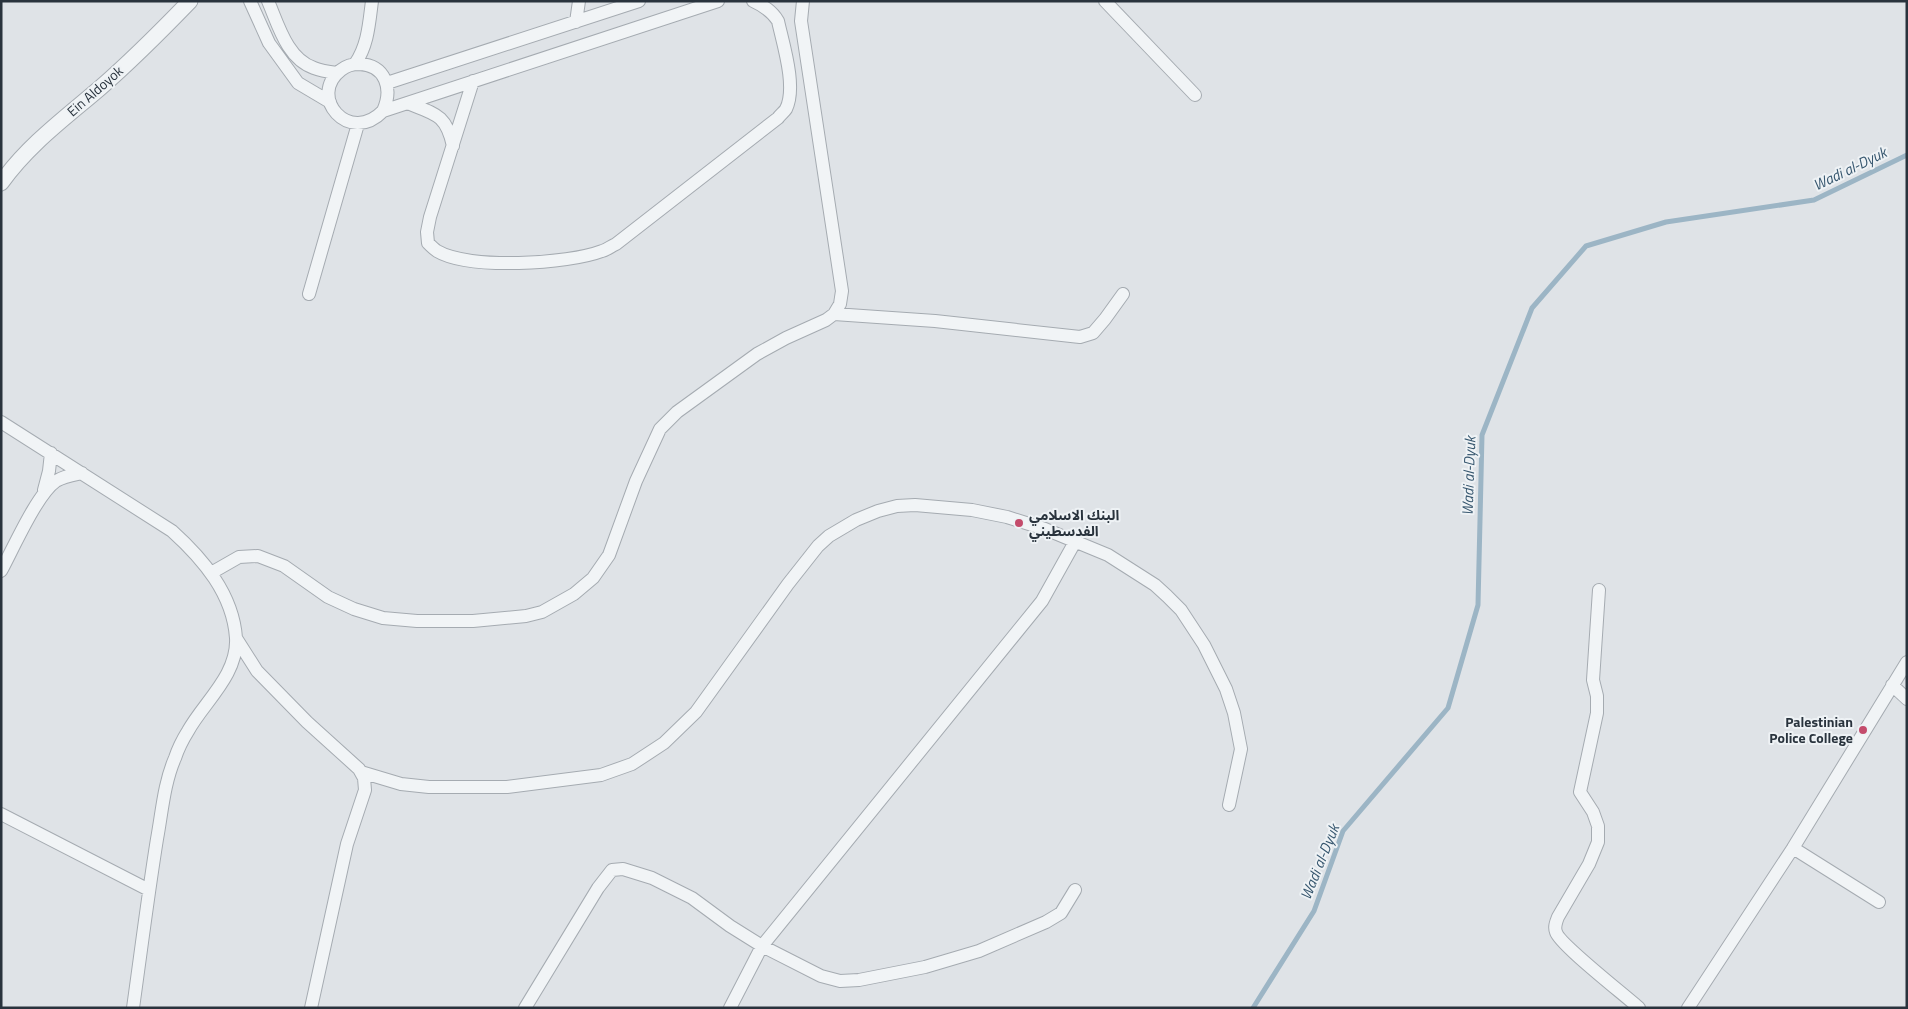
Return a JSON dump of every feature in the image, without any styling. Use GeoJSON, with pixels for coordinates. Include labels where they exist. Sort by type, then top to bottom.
{"type":"FeatureCollection","features":[{"type":"Feature","properties":{"kind":"street","name":"Ein Aldoyok"},"geometry":{"type":"LineString","coordinates":[[1,183],[12,168],[40,139],[151,41],[190,1]]}},
{"type":"Feature","properties":{"kind":"street"},"geometry":{"type":"LineString","coordinates":[[250,1],[269,43],[298,83],[330,102]]}},
{"type":"Feature","properties":{"kind":"street"},"geometry":{"type":"LineString","coordinates":[[268,1],[287,45],[297,57],[312,68],[337,73]]}},
{"type":"Feature","properties":{"kind":"street"},"geometry":{"type":"LineString","coordinates":[[354,64],[366,45],[372,1]]}},
{"type":"Feature","properties":{"kind":"street"},"geometry":{"type":"LineString","coordinates":[[576,22],[579,1]]}},
{"type":"Feature","properties":{"kind":"street"},"geometry":{"type":"LineString","coordinates":[[387,83],[639,1]]}},
{"type":"Feature","properties":{"kind":"street"},"geometry":{"type":"LineString","coordinates":[[383,111],[718,1]]}},
{"type":"Feature","properties":{"kind":"street"},"geometry":{"type":"LineString","coordinates":[[473,81],[430,217],[427,232],[428,243],[437,251],[453,257],[494,263],[542,262],[603,251],[616,244],[778,118],[786,109],[790,84],[778,21],[774,14],[754,1]]}},
{"type":"Feature","properties":{"kind":"street"},"geometry":{"type":"LineString","coordinates":[[211,573],[239,557],[258,556],[284,566],[328,597],[354,610],[383,618],[417,621],[472,621],[526,616],[542,612],[574,594],[593,578],[608,555],[636,481],[660,429],[677,412],[757,354],[786,338],[826,320],[834,314],[840,304],[842,291],[801,21],[803,1]]}},
{"type":"Feature","properties":{"kind":"street"},"geometry":{"type":"LineString","coordinates":[[1105,1],[1196,95]]}},
{"type":"Feature","properties":{"kind":"street"},"geometry":{"type":"LineString","coordinates":[[354,64],[365,64],[382,74],[387,83],[389,93],[383,111],[377,118],[358,124],[340,118],[330,102],[329,92],[331,82],[337,73],[345,67],[354,64]]}},
{"type":"Feature","properties":{"kind":"street"},"geometry":{"type":"LineString","coordinates":[[407,103],[436,114],[444,121],[453,146]]}},
{"type":"Feature","properties":{"kind":"street"},"geometry":{"type":"LineString","coordinates":[[309,294],[358,124]]}},
{"type":"Feature","properties":{"kind":"street"},"geometry":{"type":"LineString","coordinates":[[834,314],[936,321],[1080,337],[1093,333],[1123,294]]}},
{"type":"Feature","properties":{"kind":"street"},"geometry":{"type":"LineString","coordinates":[[1,422],[172,531],[211,573],[233,620],[236,638],[235,652],[228,670],[188,730],[174,759],[166,789],[149,890],[133,1008]]}},
{"type":"Feature","properties":{"kind":"street"},"geometry":{"type":"LineString","coordinates":[[1,571],[43,493],[49,472],[51,453]]}},
{"type":"Feature","properties":{"kind":"street"},"geometry":{"type":"LineString","coordinates":[[43,493],[55,481],[67,475],[82,473]]}},
{"type":"Feature","properties":{"kind":"street"},"geometry":{"type":"LineString","coordinates":[[361,772],[401,784],[429,787],[507,787],[601,775],[632,764],[664,743],[696,712],[788,584],[818,546],[839,528],[878,511],[897,506],[915,505],[972,510],[1007,517],[1045,528],[1108,555],[1155,585],[1181,610],[1195,629],[1226,690],[1241,749],[1229,805]]}},
{"type":"Feature","properties":{"kind":"street"},"geometry":{"type":"LineString","coordinates":[[730,1008],[762,946],[1042,601],[1076,540]]}},
{"type":"Feature","properties":{"kind":"street"},"geometry":{"type":"LineString","coordinates":[[1599,590],[1593,680],[1597,696],[1597,713],[1580,792],[1593,812],[1598,826],[1598,842],[1589,864],[1558,917],[1555,926],[1556,934],[1566,946],[1640,1008]]}},
{"type":"Feature","properties":{"kind":"street"},"geometry":{"type":"LineString","coordinates":[[236,638],[257,671],[307,722],[360,768],[364,778],[364,790],[347,844],[311,1008]]}},
{"type":"Feature","properties":{"kind":"street"},"geometry":{"type":"LineString","coordinates":[[1688,1008],[1793,848],[1907,662]]}},
{"type":"Feature","properties":{"kind":"street"},"geometry":{"type":"LineString","coordinates":[[1892,685],[1907,699]]}},
{"type":"Feature","properties":{"kind":"street"},"geometry":{"type":"LineString","coordinates":[[1,814],[149,890]]}},
{"type":"Feature","properties":{"kind":"street"},"geometry":{"type":"LineString","coordinates":[[1793,848],[1879,902]]}},
{"type":"Feature","properties":{"kind":"street"},"geometry":{"type":"LineString","coordinates":[[525,1008],[598,888],[612,870],[622,869],[652,878],[692,898],[730,926],[762,946],[821,976],[840,981],[859,980],[925,967],[979,951],[1046,922],[1061,913],[1075,890]]}},
{"type":"Feature","properties":{"kind":"waterway","name":"Wadi al-Dyuk"},"geometry":{"type":"LineString","coordinates":[[1253,1008],[1314,911],[1343,831],[1448,708],[1478,605],[1482,435],[1532,308],[1586,246],[1666,222],[1814,200],[1907,155]]}},
{"type":"Feature","properties":{"kind":"place","name":"البنك الاسلامي الفدسطيني"},"geometry":{"type":"Point","coordinates":[1019,523]}},
{"type":"Feature","properties":{"kind":"place","name":"Palestinian Police College"},"geometry":{"type":"Point","coordinates":[1863,730]}}]}
